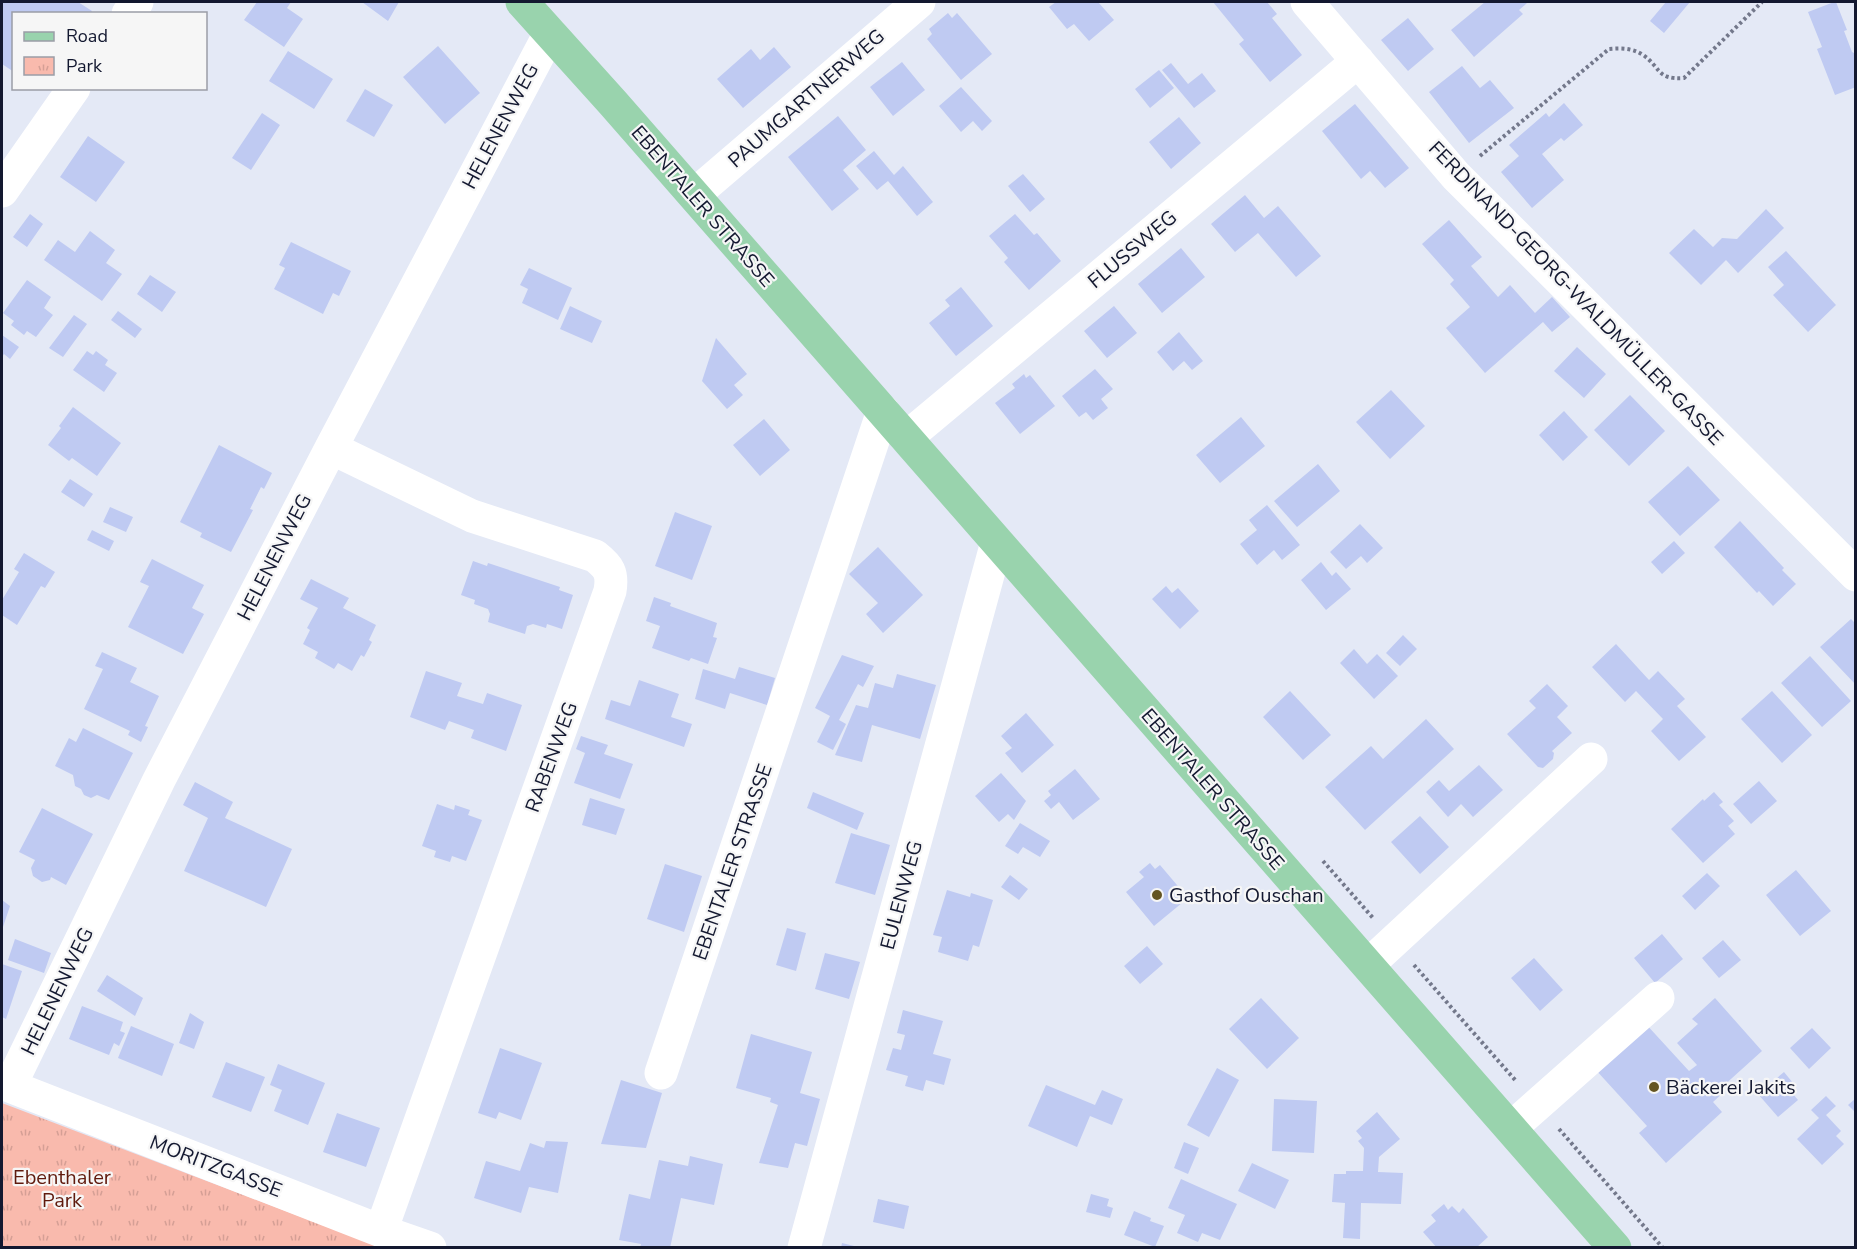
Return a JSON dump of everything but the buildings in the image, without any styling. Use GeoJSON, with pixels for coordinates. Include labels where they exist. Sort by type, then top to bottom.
{"type":"FeatureCollection","features":[{"type":"Feature","properties":{"kind":"main road","name":"EBENTALER STRASSE"},"geometry":{"type":"LineString","coordinates":[[522,2],[694,195],[1615,1248]]}},
{"type":"Feature","properties":{"kind":"street","name":"PAUMGARTNERWEG"},"geometry":{"type":"LineString","coordinates":[[694,195],[919,2]]}},
{"type":"Feature","properties":{"kind":"street","name":"FERDINAND-GEORG-WALDMÜLLER-GASSE"},"geometry":{"type":"LineString","coordinates":[[1307,2],[1456,176],[1856,575]]}},
{"type":"Feature","properties":{"kind":"street","name":"HELENENWEG"},"geometry":{"type":"LineString","coordinates":[[6,1085],[164,770],[550,33]]}},
{"type":"Feature","properties":{"kind":"street","name":"FLUSSWEG"},"geometry":{"type":"LineString","coordinates":[[906,438],[1358,61]]}},
{"type":"Feature","properties":{"kind":"street"},"geometry":{"type":"LineString","coordinates":[[2,191],[74,90]]}},
{"type":"Feature","properties":{"kind":"street","name":"EBENTALER STRASSE"},"geometry":{"type":"LineString","coordinates":[[661,1073],[883,411]]}},
{"type":"Feature","properties":{"kind":"street","name":"RABENWEG"},"geometry":{"type":"LineString","coordinates":[[331,448],[472,516],[595,556],[605,565],[612,577],[610,591],[381,1231]]}},
{"type":"Feature","properties":{"kind":"street","name":"EULENWEG"},"geometry":{"type":"LineString","coordinates":[[804,1248],[997,542]]}},
{"type":"Feature","properties":{"kind":"street"},"geometry":{"type":"LineString","coordinates":[[1368,965],[1591,759]]}},
{"type":"Feature","properties":{"kind":"street"},"geometry":{"type":"LineString","coordinates":[[1511,1128],[1658,998]]}},
{"type":"Feature","properties":{"kind":"street","name":"MORITZGASSE"},"geometry":{"type":"LineString","coordinates":[[6,1085],[430,1248]]}},
{"type":"Feature","properties":{"kind":"path"},"geometry":{"type":"LineString","coordinates":[[1456,176],[1609,49],[1626,48],[1643,55],[1661,74],[1672,79],[1684,78],[1762,2]]}},
{"type":"Feature","properties":{"kind":"green space","name":"Ebenthaler Park"},"geometry":{"type":"Polygon","coordinates":[[[2,1103],[380,1247],[2,1247],[2,1103]]]}},
{"type":"Feature","properties":{"kind":"place","name":"Gasthof Ouschan"},"geometry":{"type":"Point","coordinates":[1157,895]}},
{"type":"Feature","properties":{"kind":"place","name":"Bäckerei Jakits"},"geometry":{"type":"Point","coordinates":[1654,1087]}}]}
